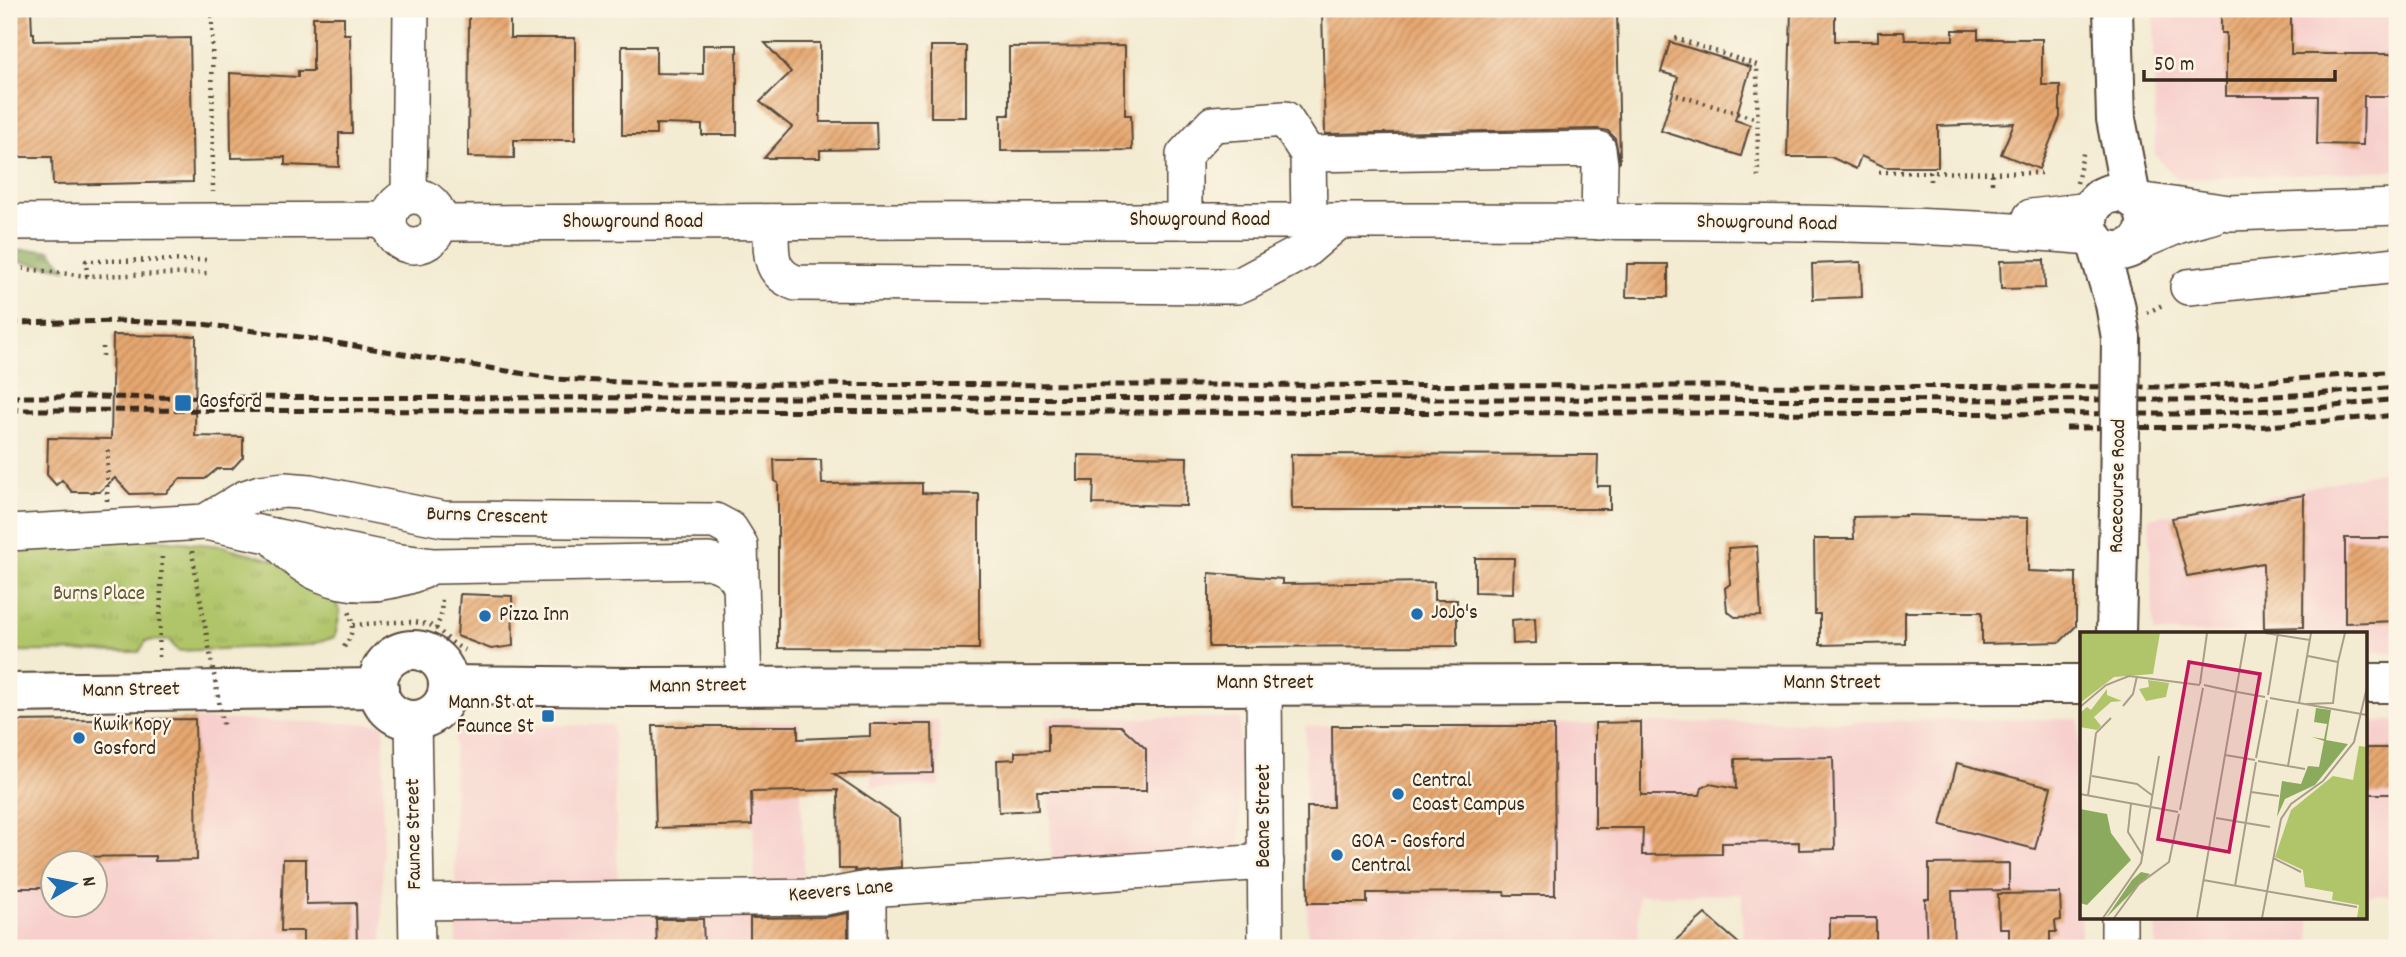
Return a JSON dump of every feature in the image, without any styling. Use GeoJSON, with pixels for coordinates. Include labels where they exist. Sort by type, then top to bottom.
{"type":"FeatureCollection","features":[{"type":"Feature","properties":{"kind":"main road","name":"Racecourse Road"},"geometry":{"type":"LineString","coordinates":[[2113,9],[2114,93],[2121,148],[2114,223],[2121,338],[2116,632]]}},
{"type":"Feature","properties":{"kind":"main road"},"geometry":{"type":"LineString","coordinates":[[412,650],[423,651],[441,664],[449,685],[442,706],[434,714],[424,719],[412,720],[393,714],[380,697],[379,688],[384,666],[391,657],[412,650]]}},
{"type":"Feature","properties":{"kind":"main road"},"geometry":{"type":"LineString","coordinates":[[2368,683],[2397,683]]}},
{"type":"Feature","properties":{"kind":"main road","name":"Mann Street"},"geometry":{"type":"LineString","coordinates":[[449,685],[2080,684]]}},
{"type":"Feature","properties":{"kind":"main road","name":"Mann Street"},"geometry":{"type":"LineString","coordinates":[[9,693],[379,688]]}},
{"type":"Feature","properties":{"kind":"street"},"geometry":{"type":"LineString","coordinates":[[9,222],[399,208],[411,9]]}},
{"type":"Feature","properties":{"kind":"street"},"geometry":{"type":"LineString","coordinates":[[771,222],[772,258],[775,267],[786,279],[796,283],[1237,286],[1304,251],[1324,221],[1308,153],[1285,119],[1213,124],[1184,155],[1184,221]]}},
{"type":"Feature","properties":{"kind":"street"},"geometry":{"type":"LineString","coordinates":[[1308,153],[1598,149],[1599,222]]}},
{"type":"Feature","properties":{"kind":"street","name":"Showground Road"},"geometry":{"type":"LineString","coordinates":[[399,208],[390,229],[400,242],[417,246],[432,239],[439,223],[1748,222],[1961,228],[2114,223],[2177,226],[2230,213],[2397,207]]}},
{"type":"Feature","properties":{"kind":"street"},"geometry":{"type":"LineString","coordinates":[[2188,287],[2397,265]]}},
{"type":"Feature","properties":{"kind":"street","name":"Burns Crescent"},"geometry":{"type":"LineString","coordinates":[[9,533],[205,522],[245,498],[285,490],[310,492],[443,519],[708,520],[726,525],[737,539],[740,551],[744,686]]}},
{"type":"Feature","properties":{"kind":"street"},"geometry":{"type":"LineString","coordinates":[[205,522],[273,536],[295,560],[310,570],[343,582],[358,584],[701,560],[726,568],[735,575],[741,586]]}},
{"type":"Feature","properties":{"kind":"street","name":"Beane Street"},"geometry":{"type":"LineString","coordinates":[[1264,684],[1266,948]]}},
{"type":"Feature","properties":{"kind":"street","name":"Faunce Street"},"geometry":{"type":"LineString","coordinates":[[412,720],[417,948]]}},
{"type":"Feature","properties":{"kind":"street","name":"Keevers Lane"},"geometry":{"type":"LineString","coordinates":[[416,902],[825,897],[868,889],[1266,862]]}},
{"type":"Feature","properties":{"kind":"street"},"geometry":{"type":"LineString","coordinates":[[868,889],[868,948]]}},
{"type":"Feature","properties":{"kind":"street"},"geometry":{"type":"LineString","coordinates":[[2119,918],[2119,948]]}},
{"type":"Feature","properties":{"kind":"path"},"geometry":{"type":"LineString","coordinates":[[212,9],[213,193]]}},
{"type":"Feature","properties":{"kind":"path"},"geometry":{"type":"LineString","coordinates":[[1675,38],[1757,65],[1758,181]]}},
{"type":"Feature","properties":{"kind":"path"},"geometry":{"type":"LineString","coordinates":[[1677,95],[1757,119]]}},
{"type":"Feature","properties":{"kind":"path"},"geometry":{"type":"LineString","coordinates":[[1880,172],[2041,173]]}},
{"type":"Feature","properties":{"kind":"path"},"geometry":{"type":"LineString","coordinates":[[1930,172],[1930,183]]}},
{"type":"Feature","properties":{"kind":"path"},"geometry":{"type":"LineString","coordinates":[[1992,172],[1992,183]]}},
{"type":"Feature","properties":{"kind":"path"},"geometry":{"type":"LineString","coordinates":[[87,276],[86,261],[210,260]]}},
{"type":"Feature","properties":{"kind":"path"},"geometry":{"type":"LineString","coordinates":[[9,267],[87,276],[210,273]]}},
{"type":"Feature","properties":{"kind":"path"},"geometry":{"type":"LineString","coordinates":[[103,347],[103,361]]}},
{"type":"Feature","properties":{"kind":"path"},"geometry":{"type":"LineString","coordinates":[[107,505],[108,448]]}},
{"type":"Feature","properties":{"kind":"path"},"geometry":{"type":"LineString","coordinates":[[159,657],[162,560]]}},
{"type":"Feature","properties":{"kind":"path"},"geometry":{"type":"LineString","coordinates":[[195,571],[224,729]]}},
{"type":"Feature","properties":{"kind":"path"},"geometry":{"type":"LineString","coordinates":[[436,629],[441,616],[442,578]]}},
{"type":"Feature","properties":{"kind":"path"},"geometry":{"type":"LineString","coordinates":[[353,625],[423,623],[436,629],[454,645],[473,654]]}},
{"type":"Feature","properties":{"kind":"shaded area"},"geometry":{"type":"Polygon","coordinates":[[[2154,9],[2397,9],[2397,170],[2177,179],[2155,155],[2154,9]]]}},
{"type":"Feature","properties":{"kind":"shaded area"},"geometry":{"type":"Polygon","coordinates":[[[2397,468],[2397,652],[2368,652],[2368,632],[2154,632],[2149,518],[2230,505],[2397,468]]]}},
{"type":"Feature","properties":{"kind":"shaded area"},"geometry":{"type":"Polygon","coordinates":[[[1046,718],[1240,718],[1239,855],[1052,867],[1046,718]]]}},
{"type":"Feature","properties":{"kind":"shaded area"},"geometry":{"type":"Polygon","coordinates":[[[195,719],[384,724],[382,948],[9,948],[9,722],[195,719]]]}},
{"type":"Feature","properties":{"kind":"shaded area"},"geometry":{"type":"Polygon","coordinates":[[[2079,719],[2081,948],[1743,948],[1742,894],[1638,895],[1639,948],[1308,948],[1305,726],[2079,719]]]}},
{"type":"Feature","properties":{"kind":"shaded area"},"geometry":{"type":"Polygon","coordinates":[[[939,720],[940,786],[872,787],[869,721],[939,720]]]}},
{"type":"Feature","properties":{"kind":"shaded area"},"geometry":{"type":"Polygon","coordinates":[[[750,721],[799,722],[804,887],[755,888],[750,721]]]}},
{"type":"Feature","properties":{"kind":"shaded area"},"geometry":{"type":"Polygon","coordinates":[[[2368,721],[2397,721],[2397,895],[2368,895],[2368,721]]]}},
{"type":"Feature","properties":{"kind":"shaded area"},"geometry":{"type":"Polygon","coordinates":[[[613,725],[618,890],[455,887],[454,729],[461,726],[613,725]]]}},
{"type":"Feature","properties":{"kind":"shaded area"},"geometry":{"type":"Polygon","coordinates":[[[860,905],[860,948],[457,948],[457,910],[860,905]]]}},
{"type":"Feature","properties":{"kind":"shaded area"},"geometry":{"type":"Polygon","coordinates":[[[2156,918],[2310,918],[2310,948],[2156,948],[2156,918]]]}},
{"type":"Feature","properties":{"kind":"green space"},"geometry":{"type":"Polygon","coordinates":[[[9,250],[50,250],[66,269],[9,260],[9,250]]]}},
{"type":"Feature","properties":{"kind":"green space","name":"Burns Place"},"geometry":{"type":"Polygon","coordinates":[[[130,537],[222,546],[288,564],[329,584],[340,613],[335,637],[310,645],[178,651],[169,640],[146,641],[139,652],[9,651],[9,545],[130,537]]]}},
{"type":"Feature","properties":{"kind":"building"},"geometry":{"type":"Polygon","coordinates":[[[9,9],[31,9],[34,41],[190,38],[193,182],[53,185],[52,157],[9,157],[9,9]]]}},
{"type":"Feature","properties":{"kind":"building"},"geometry":{"type":"Polygon","coordinates":[[[1322,9],[1617,9],[1620,163],[1615,138],[1608,131],[1598,129],[1325,134],[1322,9]]]}},
{"type":"Feature","properties":{"kind":"building"},"geometry":{"type":"Polygon","coordinates":[[[1791,9],[1835,9],[1835,41],[1878,41],[1878,32],[1904,32],[1905,40],[1953,40],[1953,30],[1978,30],[1978,39],[2042,39],[2042,85],[2060,85],[2060,117],[2039,169],[2001,154],[2014,123],[1938,126],[1938,167],[1885,167],[1861,156],[1856,169],[1831,157],[1787,157],[1791,9]]]}},
{"type":"Feature","properties":{"kind":"building"},"geometry":{"type":"Polygon","coordinates":[[[2221,9],[2291,9],[2291,54],[2396,54],[2396,96],[2364,96],[2363,145],[2317,144],[2318,96],[2226,96],[2226,33],[2221,33],[2221,9]]]}},
{"type":"Feature","properties":{"kind":"building"},"geometry":{"type":"Polygon","coordinates":[[[510,14],[510,38],[575,38],[575,140],[514,140],[514,158],[468,157],[469,15],[510,14]]]}},
{"type":"Feature","properties":{"kind":"building"},"geometry":{"type":"Polygon","coordinates":[[[313,17],[344,17],[344,34],[350,34],[352,133],[339,133],[339,167],[285,165],[285,157],[231,158],[230,73],[298,77],[298,71],[313,71],[313,17]]]}},
{"type":"Feature","properties":{"kind":"building"},"geometry":{"type":"Polygon","coordinates":[[[1670,42],[1751,67],[1735,120],[1750,125],[1741,156],[1661,131],[1678,77],[1661,72],[1670,42]]]}},
{"type":"Feature","properties":{"kind":"building"},"geometry":{"type":"Polygon","coordinates":[[[765,43],[820,43],[820,122],[876,122],[877,149],[820,150],[820,158],[764,158],[792,127],[760,102],[791,72],[765,43]]]}},
{"type":"Feature","properties":{"kind":"building"},"geometry":{"type":"Polygon","coordinates":[[[703,45],[737,45],[737,135],[702,135],[702,125],[656,124],[656,135],[622,135],[622,46],[656,46],[656,73],[703,74],[703,45]]]}},
{"type":"Feature","properties":{"kind":"building"},"geometry":{"type":"Polygon","coordinates":[[[931,46],[966,46],[966,117],[931,117],[931,46]]]}},
{"type":"Feature","properties":{"kind":"building"},"geometry":{"type":"Polygon","coordinates":[[[1125,46],[1125,115],[1131,115],[1132,150],[1001,151],[1001,115],[1009,115],[1009,47],[1125,46]]]}},
{"type":"Feature","properties":{"kind":"building"},"geometry":{"type":"Polygon","coordinates":[[[2044,260],[2045,288],[2001,289],[2000,261],[2044,260]]]}},
{"type":"Feature","properties":{"kind":"building"},"geometry":{"type":"Polygon","coordinates":[[[1861,262],[1862,297],[1813,299],[1812,264],[1861,262]]]}},
{"type":"Feature","properties":{"kind":"building"},"geometry":{"type":"Polygon","coordinates":[[[1627,264],[1668,264],[1668,297],[1626,297],[1627,264]]]}},
{"type":"Feature","properties":{"kind":"building"},"geometry":{"type":"Polygon","coordinates":[[[113,335],[196,336],[195,436],[243,437],[243,457],[232,469],[217,469],[205,479],[180,479],[166,493],[130,494],[115,478],[99,492],[72,492],[62,480],[56,485],[47,475],[48,438],[111,439],[113,335]]]}},
{"type":"Feature","properties":{"kind":"building"},"geometry":{"type":"Polygon","coordinates":[[[1291,454],[1598,455],[1597,486],[1610,486],[1610,509],[1292,509],[1291,454]]]}},
{"type":"Feature","properties":{"kind":"building"},"geometry":{"type":"Polygon","coordinates":[[[1078,455],[1187,457],[1186,506],[1093,504],[1094,481],[1078,481],[1078,455]]]}},
{"type":"Feature","properties":{"kind":"building"},"geometry":{"type":"Polygon","coordinates":[[[774,460],[821,460],[822,484],[922,483],[922,493],[979,494],[979,649],[778,648],[778,483],[775,481],[774,460]]]}},
{"type":"Feature","properties":{"kind":"building"},"geometry":{"type":"Polygon","coordinates":[[[2304,495],[2303,627],[2264,628],[2263,563],[2187,576],[2172,518],[2304,495]]]}},
{"type":"Feature","properties":{"kind":"building"},"geometry":{"type":"Polygon","coordinates":[[[1905,515],[2028,518],[2028,571],[2076,573],[2076,626],[2060,642],[1982,644],[1982,612],[1905,612],[1905,643],[1820,645],[1820,614],[1815,614],[1814,539],[1854,539],[1853,517],[1905,515]]]}},
{"type":"Feature","properties":{"kind":"building"},"geometry":{"type":"Polygon","coordinates":[[[2345,538],[2397,538],[2397,621],[2345,623],[2345,538]]]}},
{"type":"Feature","properties":{"kind":"building"},"geometry":{"type":"Polygon","coordinates":[[[1757,546],[1761,616],[1735,617],[1727,611],[1725,588],[1730,584],[1728,548],[1757,546]]]}},
{"type":"Feature","properties":{"kind":"building"},"geometry":{"type":"Polygon","coordinates":[[[1475,558],[1514,558],[1513,593],[1475,592],[1475,558]]]}},
{"type":"Feature","properties":{"kind":"building"},"geometry":{"type":"Polygon","coordinates":[[[1209,573],[1282,579],[1282,584],[1434,582],[1434,600],[1457,600],[1457,646],[1209,647],[1209,573]]]}},
{"type":"Feature","properties":{"kind":"building","name":"Pizza Inn"},"geometry":{"type":"Polygon","coordinates":[[[460,594],[512,596],[513,646],[491,649],[457,636],[460,594]]]}},
{"type":"Feature","properties":{"kind":"building"},"geometry":{"type":"Polygon","coordinates":[[[1535,618],[1536,643],[1513,644],[1512,620],[1535,618]]]}},
{"type":"Feature","properties":{"kind":"building"},"geometry":{"type":"Polygon","coordinates":[[[195,719],[197,860],[155,861],[155,856],[108,857],[108,848],[38,848],[38,888],[9,888],[9,721],[195,719]]]}},
{"type":"Feature","properties":{"kind":"building"},"geometry":{"type":"Polygon","coordinates":[[[1641,722],[1641,795],[1700,795],[1702,788],[1710,784],[1736,789],[1735,759],[1833,757],[1835,849],[1799,850],[1799,842],[1722,843],[1722,854],[1642,855],[1643,828],[1595,828],[1595,723],[1641,722]]]}},
{"type":"Feature","properties":{"kind":"building"},"geometry":{"type":"Polygon","coordinates":[[[870,724],[932,724],[933,773],[834,774],[900,819],[902,867],[855,871],[839,869],[838,790],[751,792],[752,825],[656,828],[653,726],[798,726],[798,739],[870,736],[870,724]]]}},
{"type":"Feature","properties":{"kind":"building"},"geometry":{"type":"Polygon","coordinates":[[[1048,725],[1121,726],[1146,749],[1146,791],[1037,791],[1038,810],[999,812],[997,760],[1015,759],[1015,752],[1048,751],[1048,725]]]}},
{"type":"Feature","properties":{"kind":"building"},"geometry":{"type":"Polygon","coordinates":[[[1332,726],[1554,726],[1555,895],[1505,895],[1504,892],[1367,893],[1367,903],[1308,903],[1307,807],[1333,807],[1332,726]]]}},
{"type":"Feature","properties":{"kind":"building"},"geometry":{"type":"Polygon","coordinates":[[[2368,748],[2396,748],[2396,794],[2368,794],[2368,748]]]}},
{"type":"Feature","properties":{"kind":"building"},"geometry":{"type":"Polygon","coordinates":[[[1957,763],[2051,787],[2035,849],[1941,825],[1957,763]]]}},
{"type":"Feature","properties":{"kind":"building"},"geometry":{"type":"Polygon","coordinates":[[[283,859],[306,859],[306,904],[356,903],[357,948],[303,948],[303,931],[281,931],[283,859]]]}},
{"type":"Feature","properties":{"kind":"building"},"geometry":{"type":"Polygon","coordinates":[[[2009,863],[2009,890],[1952,891],[1954,948],[1927,948],[1925,899],[1929,899],[1929,864],[2009,863]]]}},
{"type":"Feature","properties":{"kind":"building"},"geometry":{"type":"Polygon","coordinates":[[[2060,893],[2061,920],[2055,921],[2056,932],[2050,932],[2050,944],[2009,944],[2009,928],[1999,928],[1998,894],[2060,893]]]}},
{"type":"Feature","properties":{"kind":"building"},"geometry":{"type":"Polygon","coordinates":[[[848,913],[848,948],[750,948],[750,918],[825,917],[848,913]]]}},
{"type":"Feature","properties":{"kind":"building"},"geometry":{"type":"Polygon","coordinates":[[[1705,914],[1744,948],[1667,948],[1705,914]]]}},
{"type":"Feature","properties":{"kind":"building"},"geometry":{"type":"Polygon","coordinates":[[[1830,918],[1876,918],[1876,948],[1830,948],[1830,918]]]}},
{"type":"Feature","properties":{"kind":"building"},"geometry":{"type":"Polygon","coordinates":[[[656,919],[703,919],[704,948],[657,948],[656,919]]]}},
{"type":"Feature","properties":{"kind":"railway"},"geometry":{"type":"LineString","coordinates":[[9,323],[122,321],[202,324],[300,337],[556,379],[663,384],[2193,387],[2397,371]]}},
{"type":"Feature","properties":{"kind":"railway"},"geometry":{"type":"LineString","coordinates":[[9,397],[2192,400],[2397,387]]}},
{"type":"Feature","properties":{"kind":"railway"},"geometry":{"type":"LineString","coordinates":[[9,410],[2191,414],[2317,408],[2397,399]]}},
{"type":"Feature","properties":{"kind":"railway"},"geometry":{"type":"LineString","coordinates":[[2066,428],[2256,427],[2397,415]]}},
{"type":"Feature","properties":{"kind":"place","name":"Gosford"},"geometry":{"type":"Point","coordinates":[183,403]}},
{"type":"Feature","properties":{"kind":"place","name":"JoJo's"},"geometry":{"type":"Point","coordinates":[1417,614]}},
{"type":"Feature","properties":{"kind":"place","name":"Pizza Inn"},"geometry":{"type":"Point","coordinates":[485,616]}},
{"type":"Feature","properties":{"kind":"place","name":"Mann St at Faunce St"},"geometry":{"type":"Point","coordinates":[548,716]}},
{"type":"Feature","properties":{"kind":"place","name":"Kwik Kopy Gosford"},"geometry":{"type":"Point","coordinates":[79,738]}},
{"type":"Feature","properties":{"kind":"place","name":"Central Coast Campus"},"geometry":{"type":"Point","coordinates":[1398,794]}},
{"type":"Feature","properties":{"kind":"place","name":"GOA - Gosford Central"},"geometry":{"type":"Point","coordinates":[1337,855]}}]}
